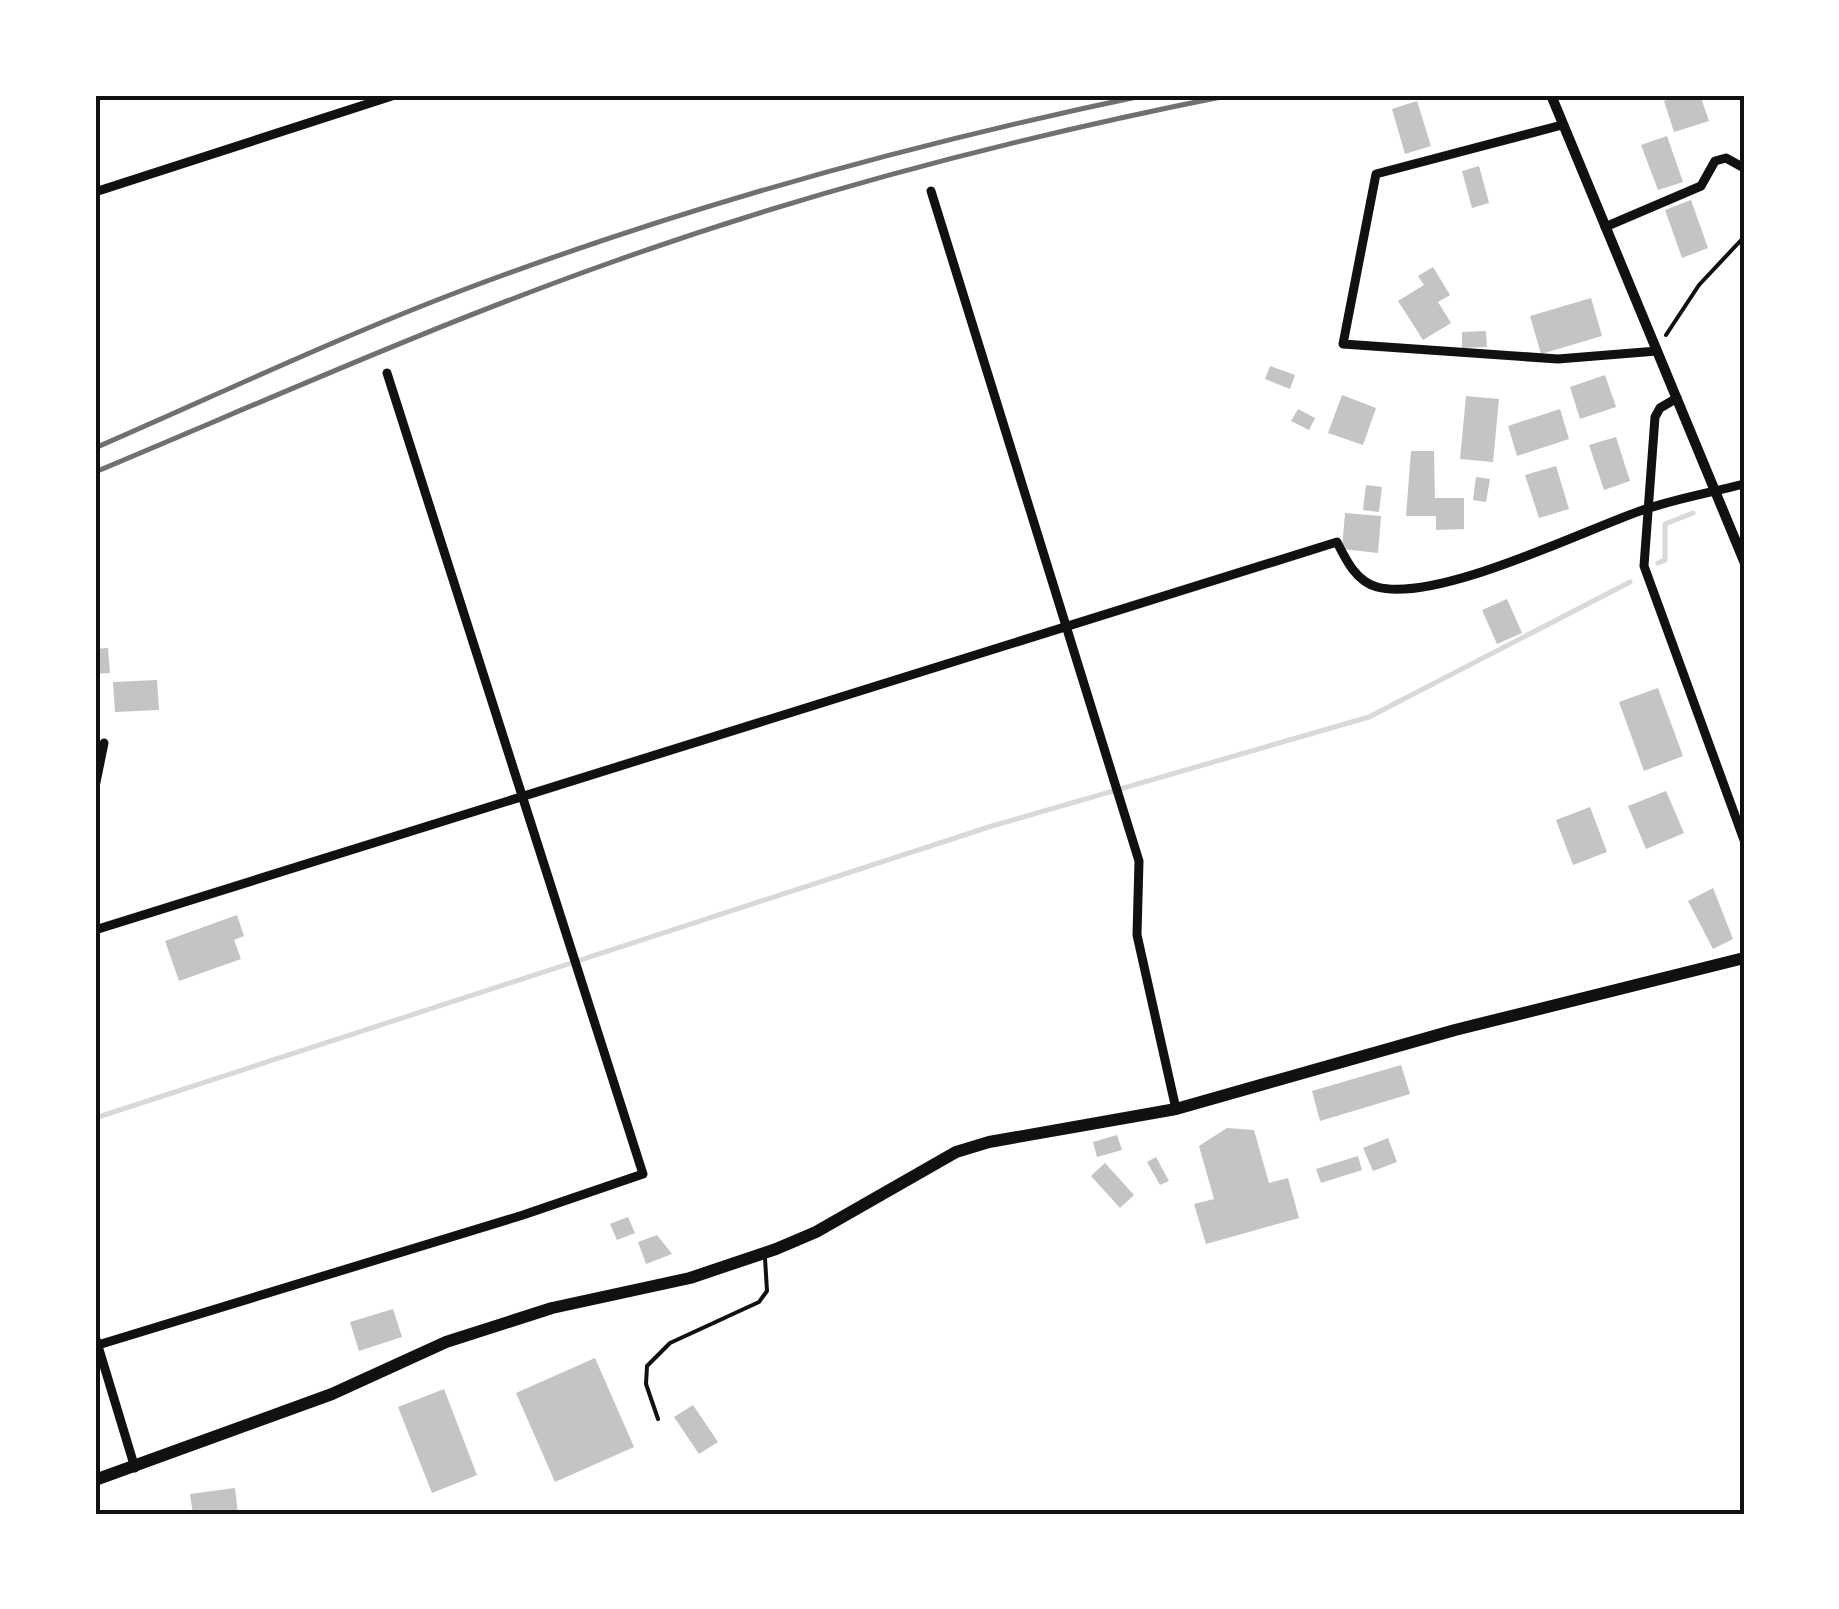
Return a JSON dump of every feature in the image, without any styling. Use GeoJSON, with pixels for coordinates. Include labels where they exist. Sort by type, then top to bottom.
{"type":"FeatureCollection","features":[{"type":"Feature","properties":{"kind":"main road"},"geometry":{"type":"LineString","coordinates":[[95,1480],[332,1394],[446,1342],[552,1308],[690,1278],[764,1253],[816,1232],[956,1152],[989,1142],[1176,1109],[1455,1030],[1744,958]]}},
{"type":"Feature","properties":{"kind":"street"},"geometry":{"type":"LineString","coordinates":[[95,192],[395,95]]}},
{"type":"Feature","properties":{"kind":"street"},"geometry":{"type":"LineString","coordinates":[[1551,95],[1744,560]]}},
{"type":"Feature","properties":{"kind":"street"},"geometry":{"type":"LineString","coordinates":[[1562,125],[1376,174],[1343,344],[1558,359],[1655,346]]}},
{"type":"Feature","properties":{"kind":"street"},"geometry":{"type":"LineString","coordinates":[[1605,227],[1702,186],[1720,159],[1744,168]]}},
{"type":"Feature","properties":{"kind":"street"},"geometry":{"type":"LineString","coordinates":[[930,191],[1139,860],[1136,935],[1176,1109]]}},
{"type":"Feature","properties":{"kind":"street"},"geometry":{"type":"LineString","coordinates":[[135,1468],[96,1340],[522,1216],[644,1174],[387,373]]}},
{"type":"Feature","properties":{"kind":"street"},"geometry":{"type":"LineString","coordinates":[[1677,398],[1660,408],[1655,418],[1644,566],[1744,840]]}},
{"type":"Feature","properties":{"kind":"street"},"geometry":{"type":"LineString","coordinates":[[95,930],[1337,542],[1350,569],[1374,587],[1405,588],[1518,562],[1582,532],[1646,509],[1744,484]]}},
{"type":"Feature","properties":{"kind":"street"},"geometry":{"type":"LineString","coordinates":[[95,787],[104,743]]}},
{"type":"Feature","properties":{"kind":"lane"},"geometry":{"type":"LineString","coordinates":[[658,1418],[646,1384],[647,1366],[670,1342],[759,1302],[767,1291],[769,1273],[764,1253]]}},
{"type":"Feature","properties":{"kind":"path"},"geometry":{"type":"LineString","coordinates":[[1655,346],[1670,332],[1700,284],[1744,237]]}},
{"type":"Feature","properties":{"kind":"building"},"geometry":{"type":"Polygon","coordinates":[[[1700,95],[1709,121],[1674,132],[1664,101],[1700,95]]]}},
{"type":"Feature","properties":{"kind":"building"},"geometry":{"type":"Polygon","coordinates":[[[1417,101],[1431,146],[1405,154],[1392,109],[1417,101]]]}},
{"type":"Feature","properties":{"kind":"building"},"geometry":{"type":"Polygon","coordinates":[[[1667,136],[1683,182],[1658,190],[1641,145],[1667,136]]]}},
{"type":"Feature","properties":{"kind":"building"},"geometry":{"type":"Polygon","coordinates":[[[1479,166],[1489,203],[1472,208],[1462,171],[1479,166]]]}},
{"type":"Feature","properties":{"kind":"building"},"geometry":{"type":"Polygon","coordinates":[[[1691,200],[1708,248],[1682,258],[1665,210],[1691,200]]]}},
{"type":"Feature","properties":{"kind":"building"},"geometry":{"type":"Polygon","coordinates":[[[1433,267],[1450,295],[1438,302],[1451,323],[1423,340],[1398,301],[1424,285],[1418,276],[1433,267]]]}},
{"type":"Feature","properties":{"kind":"building"},"geometry":{"type":"Polygon","coordinates":[[[1591,298],[1602,336],[1541,354],[1530,316],[1591,298]]]}},
{"type":"Feature","properties":{"kind":"building"},"geometry":{"type":"Polygon","coordinates":[[[1486,331],[1487,347],[1462,348],[1462,332],[1486,331]]]}},
{"type":"Feature","properties":{"kind":"building"},"geometry":{"type":"Polygon","coordinates":[[[1270,366],[1295,375],[1290,389],[1265,379],[1270,366]]]}},
{"type":"Feature","properties":{"kind":"building"},"geometry":{"type":"Polygon","coordinates":[[[1605,375],[1616,407],[1580,419],[1570,387],[1605,375]]]}},
{"type":"Feature","properties":{"kind":"building"},"geometry":{"type":"Polygon","coordinates":[[[1342,395],[1376,408],[1363,445],[1328,433],[1342,395]]]}},
{"type":"Feature","properties":{"kind":"building"},"geometry":{"type":"Polygon","coordinates":[[[1466,396],[1499,399],[1493,462],[1460,459],[1466,396]]]}},
{"type":"Feature","properties":{"kind":"building"},"geometry":{"type":"Polygon","coordinates":[[[1298,409],[1315,418],[1309,430],[1291,421],[1298,409]]]}},
{"type":"Feature","properties":{"kind":"building"},"geometry":{"type":"Polygon","coordinates":[[[1560,409],[1569,439],[1517,456],[1508,426],[1560,409]]]}},
{"type":"Feature","properties":{"kind":"building"},"geometry":{"type":"Polygon","coordinates":[[[1616,437],[1630,481],[1604,490],[1589,445],[1616,437]]]}},
{"type":"Feature","properties":{"kind":"building"},"geometry":{"type":"Polygon","coordinates":[[[1411,451],[1434,451],[1435,498],[1464,498],[1464,529],[1436,530],[1436,516],[1406,516],[1411,451]]]}},
{"type":"Feature","properties":{"kind":"building"},"geometry":{"type":"Polygon","coordinates":[[[1556,466],[1569,509],[1539,518],[1525,475],[1556,466]]]}},
{"type":"Feature","properties":{"kind":"building"},"geometry":{"type":"Polygon","coordinates":[[[1476,477],[1490,479],[1486,502],[1473,500],[1476,477]]]}},
{"type":"Feature","properties":{"kind":"building"},"geometry":{"type":"Polygon","coordinates":[[[1366,485],[1382,487],[1379,512],[1363,510],[1366,485]]]}},
{"type":"Feature","properties":{"kind":"building"},"geometry":{"type":"Polygon","coordinates":[[[1345,513],[1381,516],[1378,553],[1342,549],[1345,513]]]}},
{"type":"Feature","properties":{"kind":"building"},"geometry":{"type":"Polygon","coordinates":[[[1507,599],[1522,633],[1497,644],[1482,610],[1507,599]]]}},
{"type":"Feature","properties":{"kind":"building"},"geometry":{"type":"Polygon","coordinates":[[[108,648],[110,673],[95,674],[95,649],[108,648]]]}},
{"type":"Feature","properties":{"kind":"building"},"geometry":{"type":"Polygon","coordinates":[[[157,680],[159,710],[115,712],[113,682],[157,680]]]}},
{"type":"Feature","properties":{"kind":"building"},"geometry":{"type":"Polygon","coordinates":[[[1658,688],[1683,756],[1644,771],[1619,702],[1658,688]]]}},
{"type":"Feature","properties":{"kind":"building"},"geometry":{"type":"Polygon","coordinates":[[[1666,791],[1684,833],[1646,849],[1628,806],[1666,791]]]}},
{"type":"Feature","properties":{"kind":"building"},"geometry":{"type":"Polygon","coordinates":[[[1590,807],[1607,852],[1573,865],[1556,820],[1590,807]]]}},
{"type":"Feature","properties":{"kind":"building"},"geometry":{"type":"Polygon","coordinates":[[[1713,888],[1733,939],[1713,949],[1688,901],[1713,888]]]}},
{"type":"Feature","properties":{"kind":"building"},"geometry":{"type":"Polygon","coordinates":[[[237,915],[244,936],[234,940],[241,959],[179,981],[165,941],[237,915]]]}},
{"type":"Feature","properties":{"kind":"building"},"geometry":{"type":"Polygon","coordinates":[[[1401,1065],[1410,1094],[1320,1121],[1312,1091],[1401,1065]]]}},
{"type":"Feature","properties":{"kind":"building"},"geometry":{"type":"Polygon","coordinates":[[[1227,1128],[1254,1130],[1269,1183],[1288,1178],[1299,1218],[1206,1244],[1194,1204],[1214,1199],[1199,1146],[1227,1128]]]}},
{"type":"Feature","properties":{"kind":"building"},"geometry":{"type":"Polygon","coordinates":[[[1117,1135],[1122,1150],[1097,1157],[1093,1142],[1117,1135]]]}},
{"type":"Feature","properties":{"kind":"building"},"geometry":{"type":"Polygon","coordinates":[[[1388,1138],[1397,1162],[1373,1171],[1363,1148],[1388,1138]]]}},
{"type":"Feature","properties":{"kind":"building"},"geometry":{"type":"Polygon","coordinates":[[[1358,1156],[1362,1170],[1321,1183],[1316,1169],[1358,1156]]]}},
{"type":"Feature","properties":{"kind":"building"},"geometry":{"type":"Polygon","coordinates":[[[1156,1157],[1169,1181],[1160,1185],[1147,1162],[1156,1157]]]}},
{"type":"Feature","properties":{"kind":"building"},"geometry":{"type":"Polygon","coordinates":[[[1105,1163],[1134,1195],[1120,1208],[1091,1176],[1105,1163]]]}},
{"type":"Feature","properties":{"kind":"building"},"geometry":{"type":"Polygon","coordinates":[[[628,1217],[635,1233],[617,1240],[610,1224],[628,1217]]]}},
{"type":"Feature","properties":{"kind":"building"},"geometry":{"type":"Polygon","coordinates":[[[657,1235],[672,1254],[646,1264],[638,1242],[657,1235]]]}},
{"type":"Feature","properties":{"kind":"building"},"geometry":{"type":"Polygon","coordinates":[[[393,1309],[402,1337],[359,1351],[350,1322],[393,1309]]]}},
{"type":"Feature","properties":{"kind":"building"},"geometry":{"type":"Polygon","coordinates":[[[595,1358],[634,1447],[555,1482],[516,1393],[595,1358]]]}},
{"type":"Feature","properties":{"kind":"building"},"geometry":{"type":"Polygon","coordinates":[[[444,1389],[477,1475],[432,1493],[398,1407],[444,1389]]]}},
{"type":"Feature","properties":{"kind":"building"},"geometry":{"type":"Polygon","coordinates":[[[693,1405],[718,1442],[699,1454],[674,1417],[693,1405]]]}},
{"type":"Feature","properties":{"kind":"building"},"geometry":{"type":"Polygon","coordinates":[[[235,1488],[238,1514],[193,1514],[190,1494],[235,1488]]]}},
{"type":"Feature","properties":{"kind":"waterway"},"geometry":{"type":"LineString","coordinates":[[1658,563],[1665,560],[1665,524],[1693,513]]}},
{"type":"Feature","properties":{"kind":"waterway"},"geometry":{"type":"LineString","coordinates":[[95,1118],[992,826],[1369,717],[1630,582]]}},
{"type":"Feature","properties":{"kind":"railway"},"geometry":{"type":"LineString","coordinates":[[95,448],[417,308],[630,231],[887,156],[1146,95]]}},
{"type":"Feature","properties":{"kind":"railway"},"geometry":{"type":"LineString","coordinates":[[95,472],[484,310],[690,235],[920,167],[1075,128],[1231,95]]}}]}
